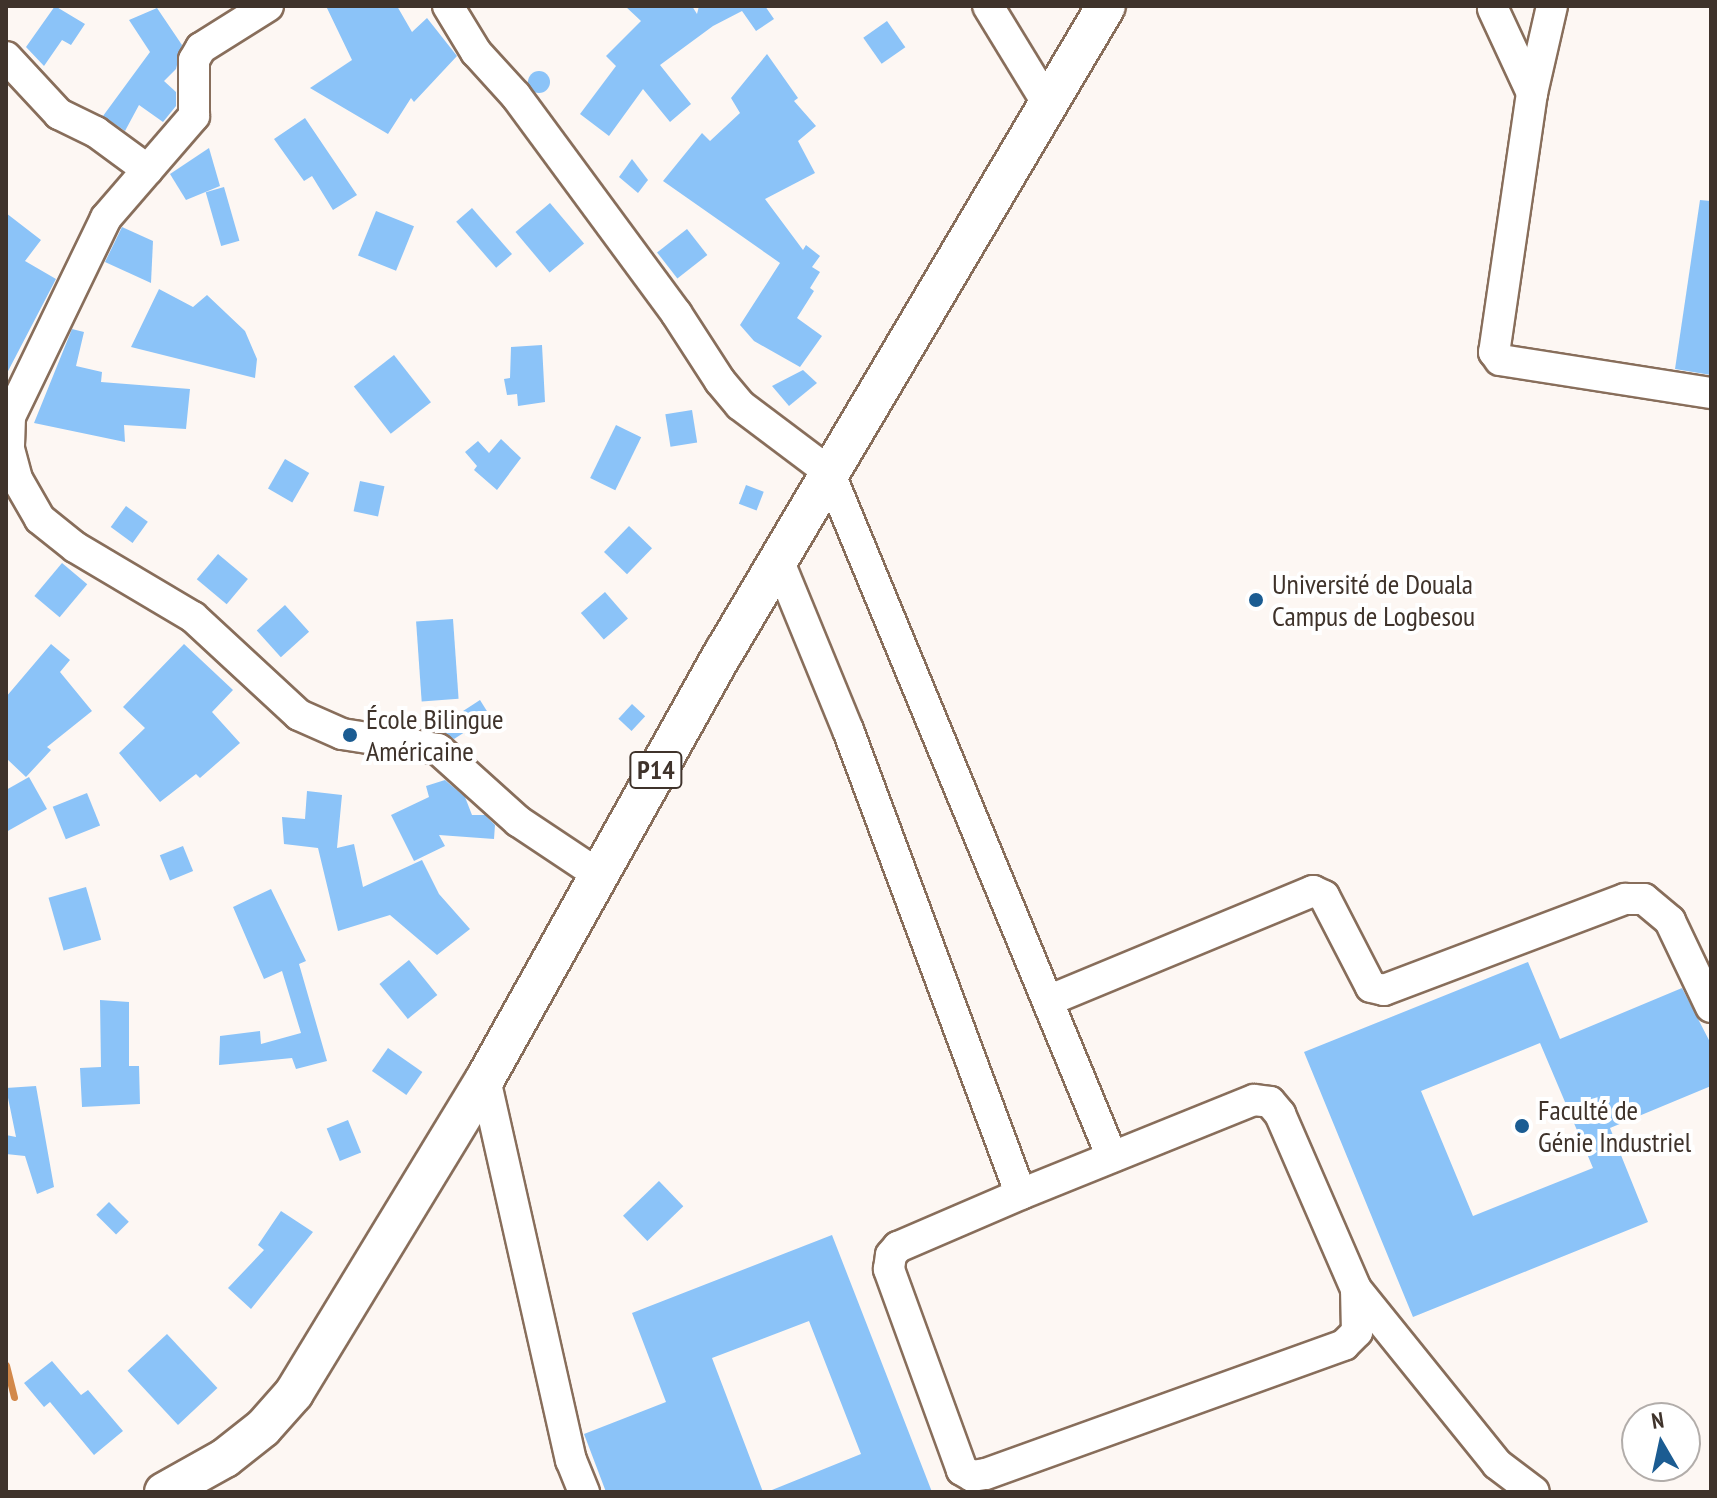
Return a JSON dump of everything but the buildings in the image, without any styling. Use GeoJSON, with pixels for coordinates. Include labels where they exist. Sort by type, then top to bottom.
{"type":"FeatureCollection","features":[{"type":"Feature","properties":{"kind":"main road","name":"P14"},"geometry":{"type":"LineString","coordinates":[[164,1492],[225,1458],[263,1428],[294,1393],[485,1079],[596,873],[1046,101],[1106,6]]}},
{"type":"Feature","properties":{"kind":"street"},"geometry":{"type":"LineString","coordinates":[[268,6],[201,48],[194,60],[194,116],[106,218],[20,389],[10,417],[9,449],[27,500],[40,519],[75,547],[193,617],[299,715],[342,734],[438,749],[542,840],[596,873]]}},
{"type":"Feature","properties":{"kind":"street"},"geometry":{"type":"LineString","coordinates":[[448,6],[476,52],[516,96],[676,313],[720,381],[769,429],[829,472],[1050,1000],[1112,1157]]}},
{"type":"Feature","properties":{"kind":"street"},"geometry":{"type":"LineString","coordinates":[[988,6],[1046,101]]}},
{"type":"Feature","properties":{"kind":"street"},"geometry":{"type":"LineString","coordinates":[[1552,6],[1532,93],[1494,352],[1500,360],[1711,393]]}},
{"type":"Feature","properties":{"kind":"street"},"geometry":{"type":"LineString","coordinates":[[1491,8],[1544,37]]}},
{"type":"Feature","properties":{"kind":"street"},"geometry":{"type":"LineString","coordinates":[[1491,8],[1532,93]]}},
{"type":"Feature","properties":{"kind":"street"},"geometry":{"type":"LineString","coordinates":[[6,57],[59,114],[96,132],[148,170]]}},
{"type":"Feature","properties":{"kind":"street"},"geometry":{"type":"LineString","coordinates":[[779,562],[848,730],[1021,1194]]}},
{"type":"Feature","properties":{"kind":"street"},"geometry":{"type":"LineString","coordinates":[[1050,1000],[1313,891],[1324,896],[1371,987],[1384,990],[1625,899],[1644,899],[1670,921],[1711,1007]]}},
{"type":"Feature","properties":{"kind":"street"},"geometry":{"type":"LineString","coordinates":[[485,1079],[571,1460],[584,1492]]}},
{"type":"Feature","properties":{"kind":"street"},"geometry":{"type":"LineString","coordinates":[[1356,1289],[1357,1332],[1344,1345],[972,1476],[962,1470],[889,1269],[891,1255],[898,1247],[1254,1100],[1270,1102],[1356,1289],[1497,1464],[1534,1492]]}},
{"type":"Feature","properties":{"kind":"waterway"},"geometry":{"type":"LineString","coordinates":[[6,1365],[14,1397]]}},
{"type":"Feature","properties":{"kind":"place","name":"Université de Douala Campus de Logbesou"},"geometry":{"type":"Point","coordinates":[1256,600]}},
{"type":"Feature","properties":{"kind":"place","name":"École Bilingue Américaine"},"geometry":{"type":"Point","coordinates":[350,735]}},
{"type":"Feature","properties":{"kind":"place","name":"Faculté de Génie Industriel"},"geometry":{"type":"Point","coordinates":[1522,1126]}}]}
